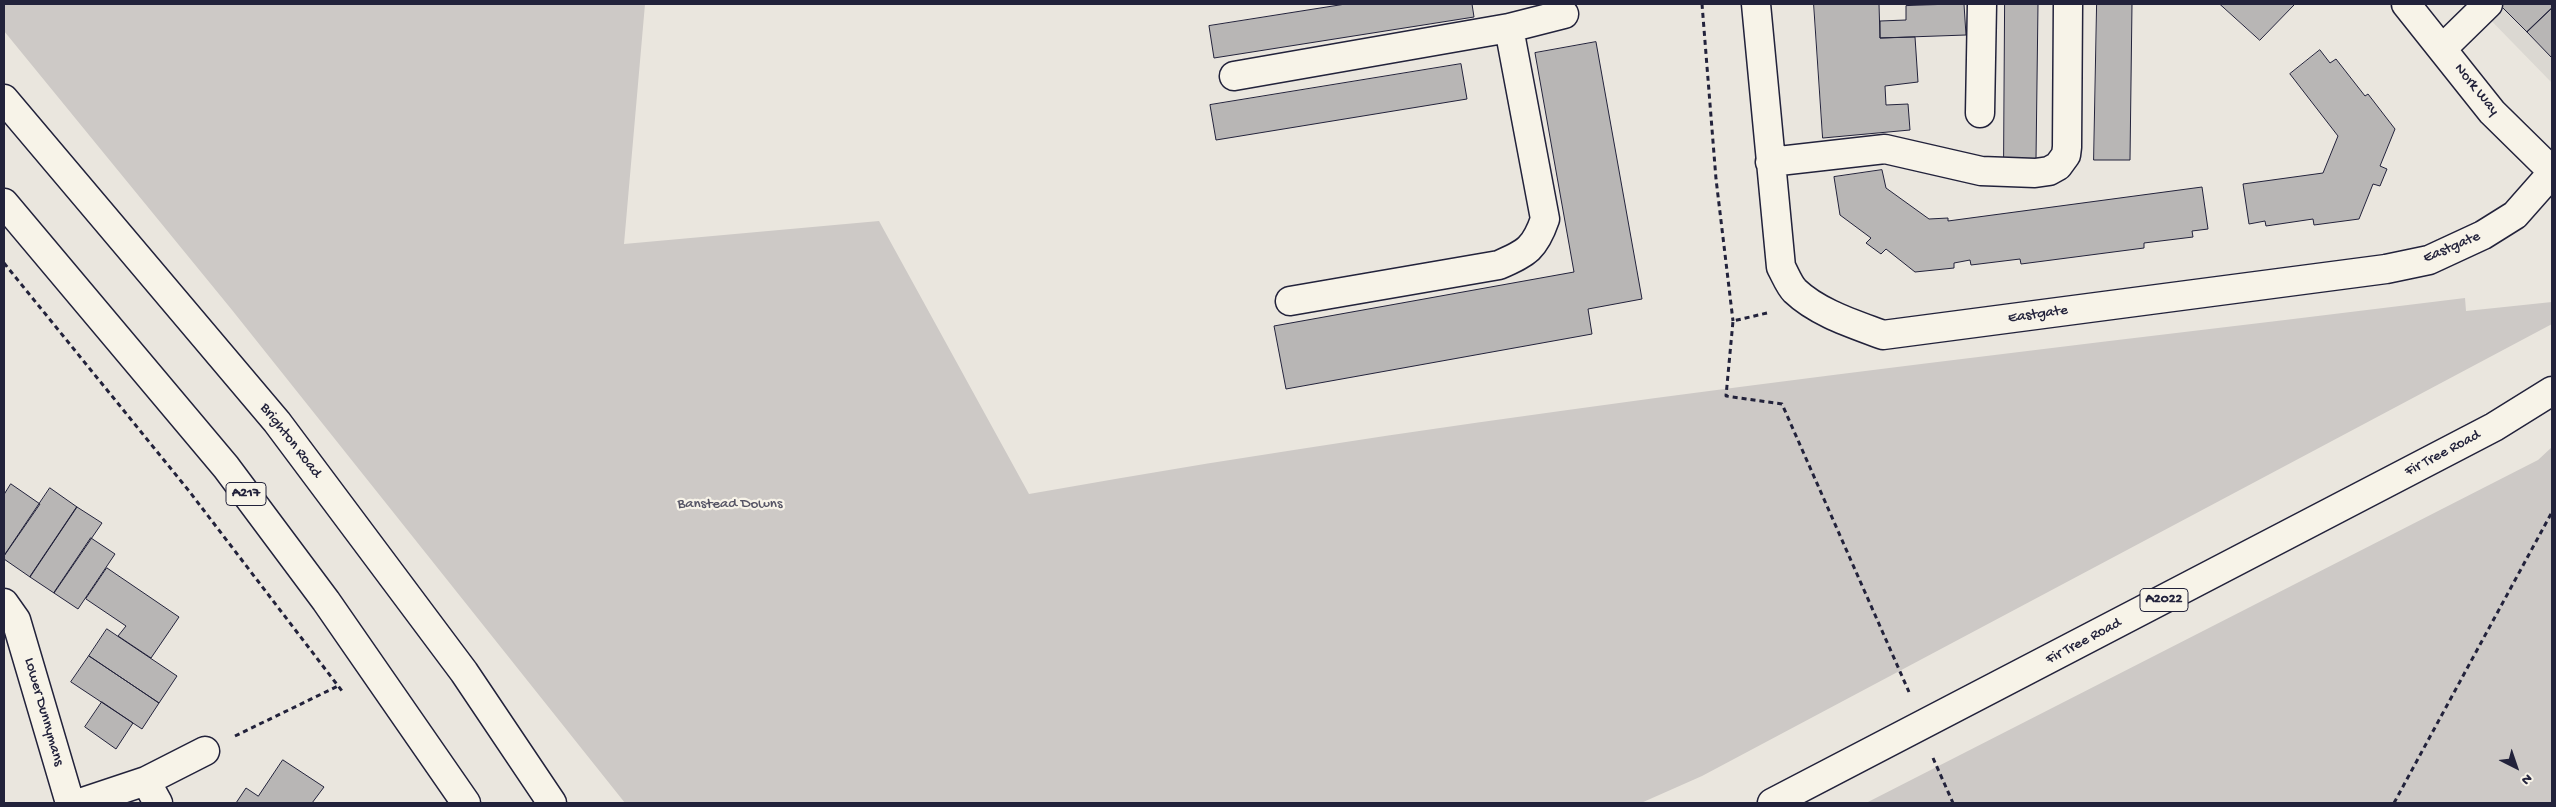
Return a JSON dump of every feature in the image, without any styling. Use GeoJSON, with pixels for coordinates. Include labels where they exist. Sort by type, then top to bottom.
{"type":"FeatureCollection","features":[{"type":"Feature","properties":{"kind":"main road","name":"Eastgate"},"geometry":{"type":"LineString","coordinates":[[1756,4],[1781,267],[1794,290],[1812,303],[1840,318],[1883,335],[2386,269],[2429,260],[2484,235],[2515,214],[2552,172]]}},
{"type":"Feature","properties":{"kind":"main road"},"geometry":{"type":"LineString","coordinates":[[1980,113],[1982,4]]}},
{"type":"Feature","properties":{"kind":"main road"},"geometry":{"type":"LineString","coordinates":[[1770,162],[1885,148],[1981,171],[2035,173],[2049,171],[2058,166],[2066,155],[2067,147],[2068,4]]}},
{"type":"Feature","properties":{"kind":"main road","name":"Nork Way"},"geometry":{"type":"LineString","coordinates":[[2406,4],[2443,48],[2492,112],[2552,172]]}},
{"type":"Feature","properties":{"kind":"main road"},"geometry":{"type":"LineString","coordinates":[[2443,48],[2488,4]]}},
{"type":"Feature","properties":{"kind":"main road"},"geometry":{"type":"LineString","coordinates":[[1234,76],[1509,28],[1564,14]]}},
{"type":"Feature","properties":{"kind":"main road"},"geometry":{"type":"LineString","coordinates":[[1290,301],[1499,264],[1522,255],[1538,239],[1545,219],[1509,28]]}},
{"type":"Feature","properties":{"kind":"main road","name":"Brighton Road"},"geometry":{"type":"LineString","coordinates":[[4,99],[277,422],[464,672],[552,803]]}},
{"type":"Feature","properties":{"kind":"main road","name":"A217"},"geometry":{"type":"LineString","coordinates":[[4,202],[226,467],[326,601],[466,803]]}},
{"type":"Feature","properties":{"kind":"main road","name":"Fir Tree Road"},"geometry":{"type":"LineString","coordinates":[[1772,803],[1924,726],[2494,427],[2552,391]]}},
{"type":"Feature","properties":{"kind":"main road","name":"Lower Dunnymans"},"geometry":{"type":"LineString","coordinates":[[10,611],[70,803]]}},
{"type":"Feature","properties":{"kind":"main road"},"geometry":{"type":"LineString","coordinates":[[80,803],[152,792],[205,751]]}},
{"type":"Feature","properties":{"kind":"path"},"geometry":{"type":"LineString","coordinates":[[1702,4],[1716,179],[1733,321],[1726,396],[1782,404],[1924,726],[1936,769],[1953,803]]}},
{"type":"Feature","properties":{"kind":"path"},"geometry":{"type":"LineString","coordinates":[[4,263],[190,491],[344,694]]}},
{"type":"Feature","properties":{"kind":"path"},"geometry":{"type":"LineString","coordinates":[[1733,321],[1812,303]]}},
{"type":"Feature","properties":{"kind":"path"},"geometry":{"type":"LineString","coordinates":[[2394,803],[2552,512]]}},
{"type":"Feature","properties":{"kind":"path"},"geometry":{"type":"LineString","coordinates":[[205,751],[338,686]]}},
{"type":"Feature","properties":{"kind":"shaded area"},"geometry":{"type":"Polygon","coordinates":[[[2475,4],[2552,4],[2552,83],[2475,4]]]}},
{"type":"Feature","properties":{"kind":"green space","name":"Banstead Downs"},"geometry":{"type":"Polygon","coordinates":[[[4,4],[645,4],[624,244],[879,221],[1029,494],[1387,436],[1566,410],[1746,386],[2465,298],[2466,311],[2552,302],[2552,324],[1702,776],[1641,803],[625,803],[232,310],[4,31],[4,4]]]}},
{"type":"Feature","properties":{"kind":"green space"},"geometry":{"type":"Polygon","coordinates":[[[2552,447],[2552,803],[1866,803],[2538,460],[2552,447]]]}},
{"type":"Feature","properties":{"kind":"building"},"geometry":{"type":"Polygon","coordinates":[[[1346,4],[1472,4],[1474,17],[1214,58],[1209,26],[1346,4]]]}},
{"type":"Feature","properties":{"kind":"building"},"geometry":{"type":"Polygon","coordinates":[[[1814,4],[1879,4],[1880,38],[1915,37],[1918,82],[1885,86],[1886,105],[1908,104],[1910,130],[1823,138],[1814,4]]]}},
{"type":"Feature","properties":{"kind":"building"},"geometry":{"type":"Polygon","coordinates":[[[1964,4],[1966,35],[1880,38],[1880,21],[1906,20],[1906,6],[1964,4]]]}},
{"type":"Feature","properties":{"kind":"building"},"geometry":{"type":"Polygon","coordinates":[[[2005,4],[2038,4],[2036,159],[2004,159],[2005,4]]]}},
{"type":"Feature","properties":{"kind":"building"},"geometry":{"type":"Polygon","coordinates":[[[2097,4],[2132,4],[2130,160],[2094,160],[2097,4]]]}},
{"type":"Feature","properties":{"kind":"building"},"geometry":{"type":"Polygon","coordinates":[[[2220,4],[2292,4],[2294,5],[2260,40],[2220,4]]]}},
{"type":"Feature","properties":{"kind":"building"},"geometry":{"type":"Polygon","coordinates":[[[2501,4],[2552,4],[2552,8],[2527,32],[2501,4]]]}},
{"type":"Feature","properties":{"kind":"building"},"geometry":{"type":"Polygon","coordinates":[[[2552,8],[2552,58],[2527,32],[2552,8]]]}},
{"type":"Feature","properties":{"kind":"building"},"geometry":{"type":"Polygon","coordinates":[[[1596,42],[1642,299],[1588,309],[1592,334],[1286,389],[1274,326],[1574,272],[1535,53],[1596,42]]]}},
{"type":"Feature","properties":{"kind":"building"},"geometry":{"type":"Polygon","coordinates":[[[2320,50],[2330,63],[2336,59],[2365,96],[2368,94],[2395,129],[2380,166],[2387,169],[2380,186],[2373,184],[2359,219],[2314,225],[2313,219],[2266,226],[2265,221],[2249,224],[2243,184],[2323,173],[2338,136],[2290,74],[2320,50]]]}},
{"type":"Feature","properties":{"kind":"building"},"geometry":{"type":"Polygon","coordinates":[[[1461,64],[1467,99],[1216,140],[1210,105],[1461,64]]]}},
{"type":"Feature","properties":{"kind":"building"},"geometry":{"type":"Polygon","coordinates":[[[1882,170],[1886,188],[1929,219],[1948,218],[1948,221],[2202,187],[2208,229],[2192,231],[2193,237],[2144,243],[2144,248],[2021,264],[2020,259],[1971,265],[1970,260],[1954,263],[1954,268],[1915,272],[1886,249],[1881,254],[1866,243],[1871,238],[1840,215],[1834,177],[1882,170]]]}},
{"type":"Feature","properties":{"kind":"building"},"geometry":{"type":"Polygon","coordinates":[[[11,484],[40,504],[4,556],[4,495],[11,484]]]}},
{"type":"Feature","properties":{"kind":"building"},"geometry":{"type":"Polygon","coordinates":[[[50,488],[77,507],[30,577],[4,559],[4,556],[50,488]]]}},
{"type":"Feature","properties":{"kind":"building"},"geometry":{"type":"Polygon","coordinates":[[[77,507],[102,523],[54,593],[30,577],[77,507]]]}},
{"type":"Feature","properties":{"kind":"building"},"geometry":{"type":"Polygon","coordinates":[[[91,538],[115,554],[78,609],[54,593],[91,538]]]}},
{"type":"Feature","properties":{"kind":"building"},"geometry":{"type":"Polygon","coordinates":[[[107,568],[179,617],[151,658],[118,636],[126,626],[86,599],[107,568]]]}},
{"type":"Feature","properties":{"kind":"building"},"geometry":{"type":"Polygon","coordinates":[[[107,629],[177,676],[159,703],[89,656],[107,629]]]}},
{"type":"Feature","properties":{"kind":"building"},"geometry":{"type":"Polygon","coordinates":[[[89,656],[159,703],[142,729],[71,682],[89,656]]]}},
{"type":"Feature","properties":{"kind":"building"},"geometry":{"type":"Polygon","coordinates":[[[102,702],[133,723],[116,749],[85,727],[102,702]]]}},
{"type":"Feature","properties":{"kind":"building"},"geometry":{"type":"Polygon","coordinates":[[[283,760],[324,787],[312,803],[236,803],[246,788],[258,796],[283,760]]]}}]}
